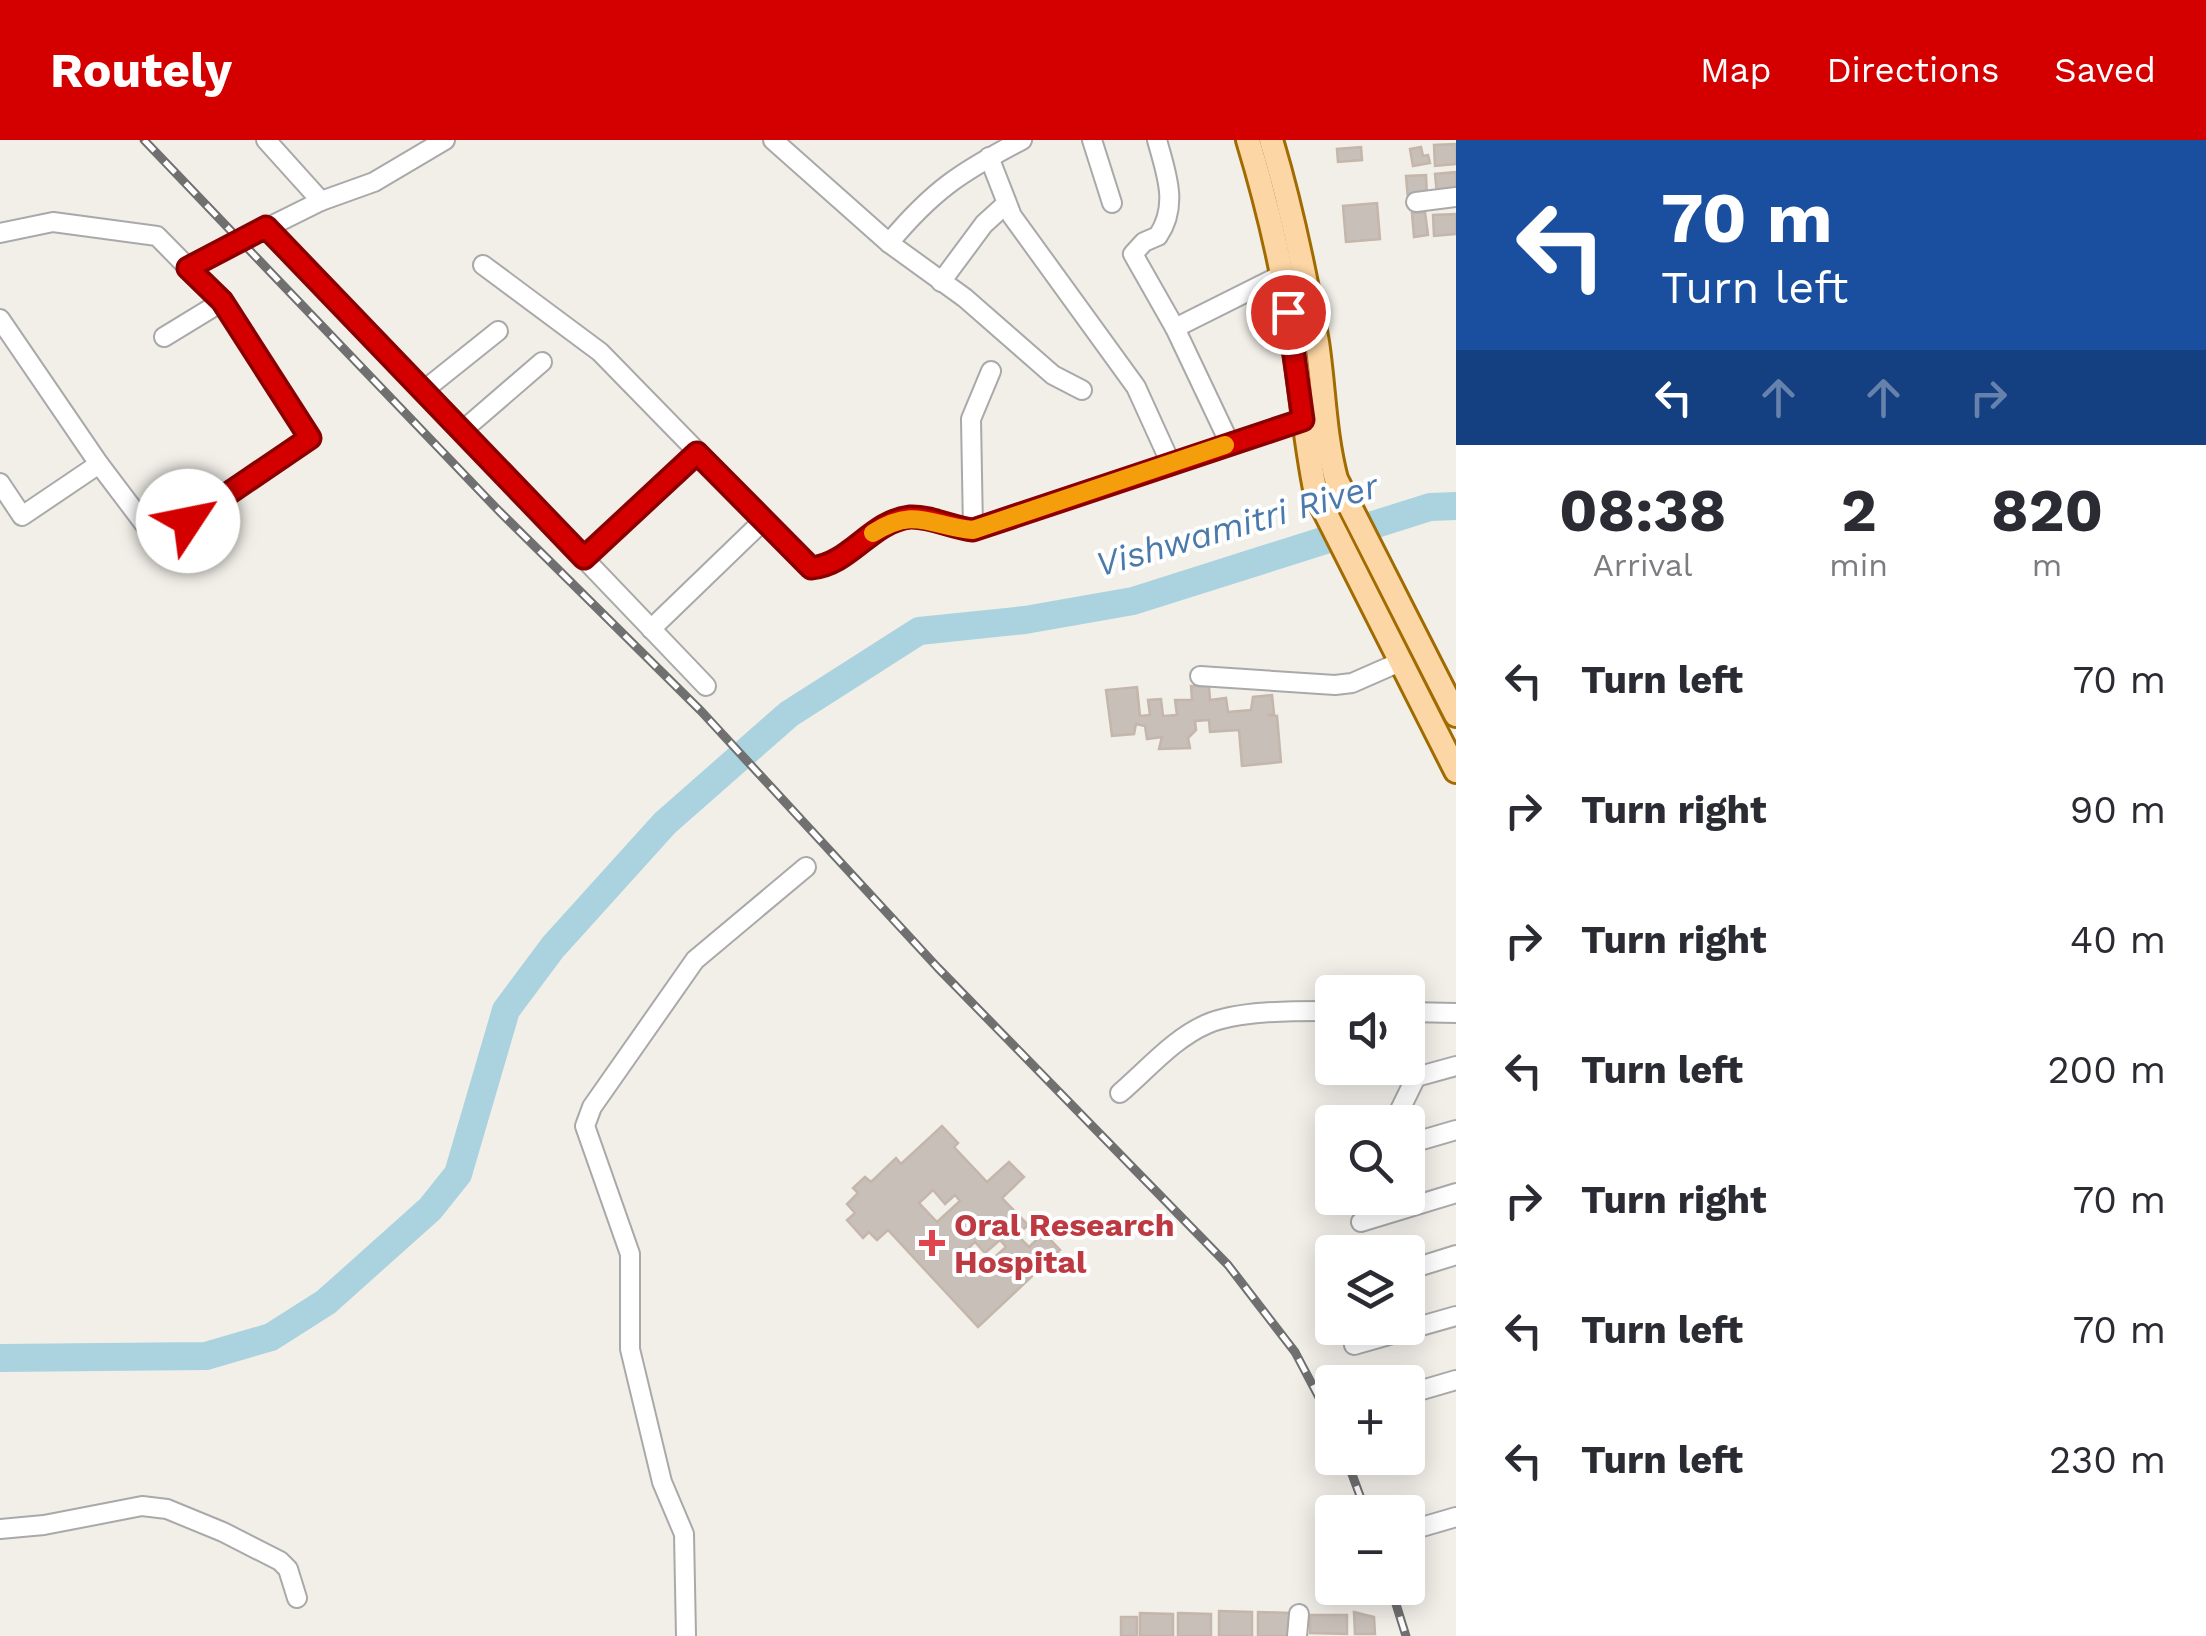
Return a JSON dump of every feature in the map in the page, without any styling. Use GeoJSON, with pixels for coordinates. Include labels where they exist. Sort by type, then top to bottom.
{"type":"FeatureCollection","features":[{"type":"Feature","properties":{"kind":"main road"},"geometry":{"type":"LineString","coordinates":[[1248,140],[1268,206],[1295,350],[1336,479],[1456,715]]}},
{"type":"Feature","properties":{"kind":"main road"},"geometry":{"type":"LineString","coordinates":[[1271,140],[1286,188],[1313,325],[1316,494],[1456,770]]}},
{"type":"Feature","properties":{"kind":"street"},"geometry":{"type":"LineString","coordinates":[[266,140],[321,201]]}},
{"type":"Feature","properties":{"kind":"street"},"geometry":{"type":"LineString","coordinates":[[188,268],[321,201],[374,182],[445,140]]}},
{"type":"Feature","properties":{"kind":"street"},"geometry":{"type":"LineString","coordinates":[[773,140],[889,242],[1004,330],[1053,376],[1082,390]]}},
{"type":"Feature","properties":{"kind":"street"},"geometry":{"type":"LineString","coordinates":[[889,242],[932,194],[1022,140]]}},
{"type":"Feature","properties":{"kind":"street"},"geometry":{"type":"LineString","coordinates":[[1092,140],[1112,204]]}},
{"type":"Feature","properties":{"kind":"street"},"geometry":{"type":"LineString","coordinates":[[1157,140],[1172,195],[1168,216],[1158,236],[1144,242],[1133,254],[1175,328],[1230,444]]}},
{"type":"Feature","properties":{"kind":"street"},"geometry":{"type":"LineString","coordinates":[[989,157],[1006,204],[1136,387],[1171,464]]}},
{"type":"Feature","properties":{"kind":"street"},"geometry":{"type":"LineString","coordinates":[[1416,202],[1456,198]]}},
{"type":"Feature","properties":{"kind":"street"},"geometry":{"type":"LineString","coordinates":[[942,282],[984,224],[1006,204]]}},
{"type":"Feature","properties":{"kind":"street"},"geometry":{"type":"LineString","coordinates":[[0,233],[53,222],[156,236],[221,301],[310,438],[158,542],[99,464],[0,319]]}},
{"type":"Feature","properties":{"kind":"street"},"geometry":{"type":"LineString","coordinates":[[266,227],[706,686]]}},
{"type":"Feature","properties":{"kind":"street"},"geometry":{"type":"LineString","coordinates":[[482,265],[600,352],[811,568],[836,561],[875,531],[900,519],[915,516],[973,530],[1314,416]]}},
{"type":"Feature","properties":{"kind":"street"},"geometry":{"type":"LineString","coordinates":[[1175,328],[1281,275]]}},
{"type":"Feature","properties":{"kind":"street"},"geometry":{"type":"LineString","coordinates":[[164,336],[221,301]]}},
{"type":"Feature","properties":{"kind":"street"},"geometry":{"type":"LineString","coordinates":[[424,391],[498,331]]}},
{"type":"Feature","properties":{"kind":"street"},"geometry":{"type":"LineString","coordinates":[[462,432],[542,362]]}},
{"type":"Feature","properties":{"kind":"street"},"geometry":{"type":"LineString","coordinates":[[973,530],[971,419],[991,371]]}},
{"type":"Feature","properties":{"kind":"street"},"geometry":{"type":"LineString","coordinates":[[584,558],[697,453]]}},
{"type":"Feature","properties":{"kind":"street"},"geometry":{"type":"LineString","coordinates":[[0,483],[7,509],[22,516],[99,464]]}},
{"type":"Feature","properties":{"kind":"street"},"geometry":{"type":"LineString","coordinates":[[651,629],[763,521]]}},
{"type":"Feature","properties":{"kind":"street"},"geometry":{"type":"LineString","coordinates":[[1200,676],[1335,686],[1352,684],[1400,662]]}},
{"type":"Feature","properties":{"kind":"street"},"geometry":{"type":"LineString","coordinates":[[686,1636],[684,1534],[662,1482],[630,1349],[630,1254],[585,1126],[592,1107],[695,960],[806,868]]}},
{"type":"Feature","properties":{"kind":"street"},"geometry":{"type":"LineString","coordinates":[[1120,1093],[1204,1024],[1222,1019],[1315,1012]]}},
{"type":"Feature","properties":{"kind":"street"},"geometry":{"type":"LineString","coordinates":[[1425,1012],[1456,1013]]}},
{"type":"Feature","properties":{"kind":"street"},"geometry":{"type":"LineString","coordinates":[[1402,1105],[1416,1077],[1456,1066]]}},
{"type":"Feature","properties":{"kind":"street"},"geometry":{"type":"LineString","coordinates":[[1425,1139],[1456,1130]]}},
{"type":"Feature","properties":{"kind":"street"},"geometry":{"type":"LineString","coordinates":[[1425,1202],[1456,1193]]}},
{"type":"Feature","properties":{"kind":"street"},"geometry":{"type":"LineString","coordinates":[[1368,1215],[1361,1222],[1384,1215]]}},
{"type":"Feature","properties":{"kind":"street"},"geometry":{"type":"LineString","coordinates":[[1425,1265],[1456,1256]]}},
{"type":"Feature","properties":{"kind":"street"},"geometry":{"type":"LineString","coordinates":[[1425,1325],[1456,1316]]}},
{"type":"Feature","properties":{"kind":"street"},"geometry":{"type":"LineString","coordinates":[[1425,1389],[1456,1380]]}},
{"type":"Feature","properties":{"kind":"street"},"geometry":{"type":"LineString","coordinates":[[0,1529],[44,1526],[142,1506],[167,1510],[280,1561],[292,1579],[297,1598]]}},
{"type":"Feature","properties":{"kind":"street"},"geometry":{"type":"LineString","coordinates":[[1425,1527],[1456,1517]]}},
{"type":"Feature","properties":{"kind":"street"},"geometry":{"type":"LineString","coordinates":[[1297,1636],[1298,1614]]}},
{"type":"Feature","properties":{"kind":"building"},"geometry":{"type":"Polygon","coordinates":[[[1456,144],[1456,164],[1435,166],[1434,145],[1456,144]]]}},
{"type":"Feature","properties":{"kind":"building"},"geometry":{"type":"Polygon","coordinates":[[[1361,147],[1362,160],[1338,162],[1337,149],[1361,147]]]}},
{"type":"Feature","properties":{"kind":"building"},"geometry":{"type":"Polygon","coordinates":[[[1421,147],[1430,163],[1413,166],[1410,149],[1421,147]]]}},
{"type":"Feature","properties":{"kind":"building"},"geometry":{"type":"Polygon","coordinates":[[[1456,172],[1456,193],[1437,194],[1435,174],[1456,172]]]}},
{"type":"Feature","properties":{"kind":"building"},"geometry":{"type":"Polygon","coordinates":[[[1426,175],[1427,197],[1408,199],[1406,176],[1426,175]]]}},
{"type":"Feature","properties":{"kind":"building"},"geometry":{"type":"Polygon","coordinates":[[[1377,203],[1380,239],[1346,242],[1343,206],[1377,203]]]}},
{"type":"Feature","properties":{"kind":"building"},"geometry":{"type":"Polygon","coordinates":[[[1425,212],[1428,235],[1414,237],[1412,213],[1425,212]]]}},
{"type":"Feature","properties":{"kind":"building"},"geometry":{"type":"Polygon","coordinates":[[[1456,214],[1456,234],[1434,236],[1433,215],[1456,214]]]}},
{"type":"Feature","properties":{"kind":"building"},"geometry":{"type":"Polygon","coordinates":[[[1191,686],[1209,687],[1210,700],[1226,698],[1228,712],[1251,710],[1253,697],[1272,695],[1274,714],[1268,715],[1277,716],[1281,762],[1242,766],[1239,730],[1210,732],[1209,720],[1195,721],[1196,730],[1188,738],[1190,748],[1159,749],[1162,737],[1147,739],[1145,726],[1136,724],[1134,734],[1112,736],[1106,690],[1137,687],[1140,716],[1150,715],[1148,700],[1161,699],[1163,716],[1177,715],[1175,700],[1192,700],[1191,686]]]}},
{"type":"Feature","properties":{"kind":"building"},"geometry":{"type":"Polygon","coordinates":[[[942,1126],[958,1143],[954,1147],[987,1182],[1009,1162],[1024,1177],[1002,1198],[1028,1225],[1017,1235],[1029,1247],[1044,1233],[1060,1250],[978,1327],[888,1230],[877,1240],[869,1232],[863,1238],[847,1220],[855,1213],[847,1204],[858,1193],[853,1188],[865,1177],[871,1182],[896,1158],[901,1164],[942,1126]],[[933,1190],[919,1203],[937,1222],[960,1201],[955,1195],[945,1204],[933,1190]],[[1000,1240],[985,1253],[975,1242],[963,1253],[979,1271],[1006,1247],[1000,1240]]]}},
{"type":"Feature","properties":{"kind":"building"},"geometry":{"type":"Polygon","coordinates":[[[1219,1611],[1252,1612],[1252,1636],[1219,1636],[1219,1611]]]}},
{"type":"Feature","properties":{"kind":"building"},"geometry":{"type":"Polygon","coordinates":[[[1258,1612],[1291,1613],[1291,1636],[1258,1636],[1258,1612]]]}},
{"type":"Feature","properties":{"kind":"building"},"geometry":{"type":"Polygon","coordinates":[[[1354,1612],[1374,1617],[1375,1634],[1355,1634],[1354,1612]]]}},
{"type":"Feature","properties":{"kind":"building"},"geometry":{"type":"Polygon","coordinates":[[[1140,1613],[1173,1614],[1173,1636],[1140,1636],[1140,1613]]]}},
{"type":"Feature","properties":{"kind":"building"},"geometry":{"type":"Polygon","coordinates":[[[1178,1613],[1211,1614],[1211,1636],[1178,1636],[1178,1613]]]}},
{"type":"Feature","properties":{"kind":"building"},"geometry":{"type":"Polygon","coordinates":[[[1310,1615],[1347,1615],[1347,1634],[1310,1633],[1310,1615]]]}},
{"type":"Feature","properties":{"kind":"building"},"geometry":{"type":"Polygon","coordinates":[[[1121,1617],[1137,1617],[1137,1636],[1121,1636],[1121,1617]]]}},
{"type":"Feature","properties":{"kind":"waterway","name":"Vishwamitri River"},"geometry":{"type":"LineString","coordinates":[[0,1358],[206,1356],[271,1337],[326,1302],[430,1209],[458,1174],[506,1010],[553,947],[665,823],[789,714],[919,631],[1025,620],[1133,601],[1430,507],[1456,506]]}},
{"type":"Feature","properties":{"kind":"railway"},"geometry":{"type":"LineString","coordinates":[[144,140],[499,511],[701,711],[938,968],[1228,1265],[1295,1352],[1315,1390]]}},
{"type":"Feature","properties":{"kind":"railway"},"geometry":{"type":"LineString","coordinates":[[1352,1475],[1360,1495]]}},
{"type":"Feature","properties":{"kind":"railway"},"geometry":{"type":"LineString","coordinates":[[1396,1605],[1406,1636]]}},
{"type":"Feature","properties":{"kind":"slow traffic"},"geometry":{"type":"LineString","coordinates":[[873,533],[915,516],[973,530],[1225,445]]}},
{"type":"Feature","properties":{"kind":"place","name":"Oral Research Hospital"},"geometry":{"type":"Point","coordinates":[932,1243]}},
{"type":"Feature","properties":{"kind":"route"},"geometry":{"type":"LineString","coordinates":[[188,521],[310,438],[222,301],[188,268],[266,227],[584,558],[697,453],[811,568],[836,561],[875,531],[900,519],[915,516],[973,530],[1303,420],[1288,312]]}}]}
